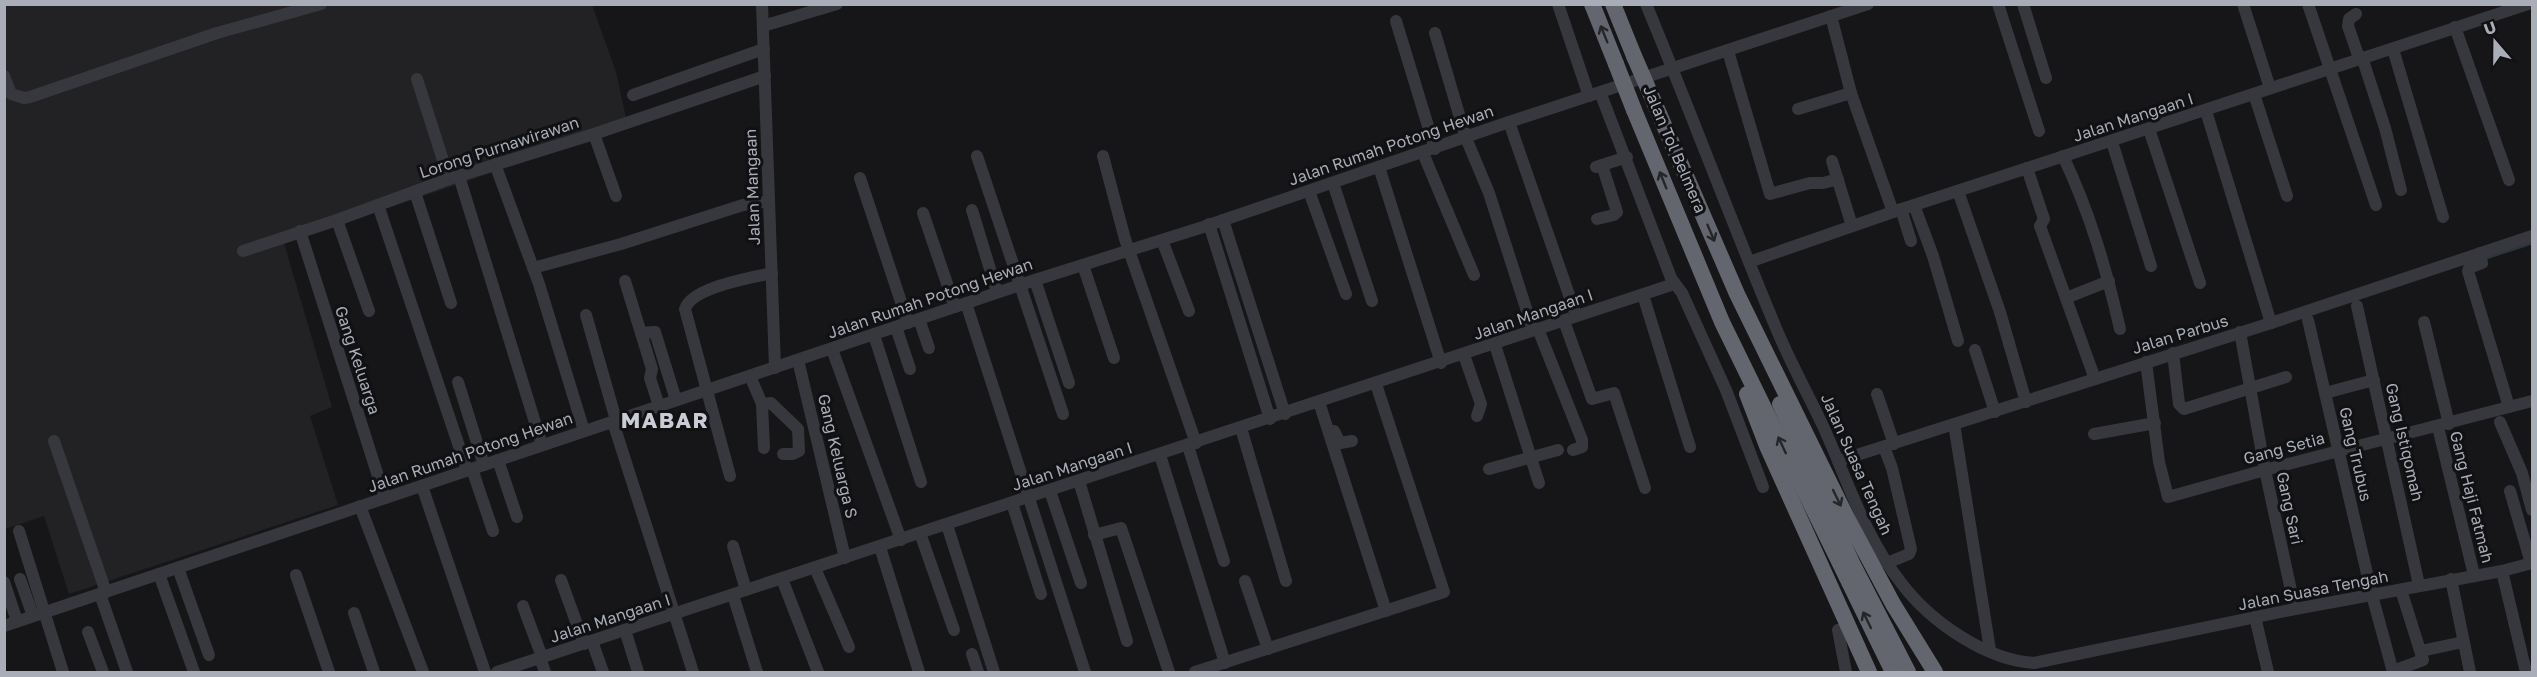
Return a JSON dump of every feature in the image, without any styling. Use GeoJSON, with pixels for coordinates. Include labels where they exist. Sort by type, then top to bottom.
{"type":"FeatureCollection","features":[{"type":"Feature","properties":{"kind":"highway","name":"Jalan Tol Belmera"},"geometry":{"type":"LineString","coordinates":[[1592,4],[1709,292]]}},
{"type":"Feature","properties":{"kind":"highway","name":"Jalan Tol Belmera"},"geometry":{"type":"LineString","coordinates":[[1613,4],[1737,294]]}},
{"type":"Feature","properties":{"kind":"highway"},"geometry":{"type":"LineString","coordinates":[[1709,292],[1767,446],[1869,672]]}},
{"type":"Feature","properties":{"kind":"highway"},"geometry":{"type":"LineString","coordinates":[[1709,292],[1816,519],[1893,672]]}},
{"type":"Feature","properties":{"kind":"highway"},"geometry":{"type":"LineString","coordinates":[[1737,294],[1778,400],[1821,498],[1908,672]]}},
{"type":"Feature","properties":{"kind":"highway"},"geometry":{"type":"LineString","coordinates":[[1737,294],[1846,516],[1893,604],[1935,672]]}},
{"type":"Feature","properties":{"kind":"highway"},"geometry":{"type":"LineString","coordinates":[[1800,520],[1877,672]]}},
{"type":"Feature","properties":{"kind":"street"},"geometry":{"type":"LineString","coordinates":[[4,76],[11,94],[24,98],[30,97],[217,33],[321,4]]}},
{"type":"Feature","properties":{"kind":"street","name":"Jalan Mangaan"},"geometry":{"type":"LineString","coordinates":[[762,4],[775,368]]}},
{"type":"Feature","properties":{"kind":"street"},"geometry":{"type":"LineString","coordinates":[[763,26],[837,4]]}},
{"type":"Feature","properties":{"kind":"street"},"geometry":{"type":"LineString","coordinates":[[1558,4],[1594,94],[1627,157],[1674,284],[1682,293],[1726,390],[1763,487]]}},
{"type":"Feature","properties":{"kind":"street","name":"Jalan Suasa Tengah"},"geometry":{"type":"LineString","coordinates":[[1646,4],[1778,332],[1838,461],[1864,526],[1901,583],[1930,616],[1970,641],[1990,650],[2022,662],[2045,662],[2254,617],[2502,571],[2532,563]]}},
{"type":"Feature","properties":{"kind":"street","name":"Jalan Rumah Potong Hewan"},"geometry":{"type":"LineString","coordinates":[[4,626],[997,292],[1223,220],[1509,122],[1868,4]]}},
{"type":"Feature","properties":{"kind":"street"},"geometry":{"type":"LineString","coordinates":[[1998,4],[2039,131]]}},
{"type":"Feature","properties":{"kind":"street"},"geometry":{"type":"LineString","coordinates":[[2022,4],[2046,78]]}},
{"type":"Feature","properties":{"kind":"street"},"geometry":{"type":"LineString","coordinates":[[2243,4],[2270,88]]}},
{"type":"Feature","properties":{"kind":"street"},"geometry":{"type":"LineString","coordinates":[[2307,4],[2376,205]]}},
{"type":"Feature","properties":{"kind":"street"},"geometry":{"type":"LineString","coordinates":[[2529,4],[2532,12]]}},
{"type":"Feature","properties":{"kind":"street","name":"Jalan Mangaan I"},"geometry":{"type":"LineString","coordinates":[[1749,262],[1914,205],[2529,4]]}},
{"type":"Feature","properties":{"kind":"street"},"geometry":{"type":"LineString","coordinates":[[2356,14],[2349,20],[2348,26],[2385,128],[2401,190]]}},
{"type":"Feature","properties":{"kind":"street"},"geometry":{"type":"LineString","coordinates":[[1831,16],[1851,93],[1911,241]]}},
{"type":"Feature","properties":{"kind":"street"},"geometry":{"type":"LineString","coordinates":[[1396,21],[1429,151],[1474,275]]}},
{"type":"Feature","properties":{"kind":"street"},"geometry":{"type":"LineString","coordinates":[[2455,27],[2509,180]]}},
{"type":"Feature","properties":{"kind":"street"},"geometry":{"type":"LineString","coordinates":[[1436,33],[1466,138],[1489,193],[1536,330],[1582,440],[1582,447],[1573,450]]}},
{"type":"Feature","properties":{"kind":"street"},"geometry":{"type":"LineString","coordinates":[[633,95],[764,49]]}},
{"type":"Feature","properties":{"kind":"street"},"geometry":{"type":"LineString","coordinates":[[2393,49],[2443,217]]}},
{"type":"Feature","properties":{"kind":"street"},"geometry":{"type":"LineString","coordinates":[[1728,51],[1770,194],[1810,183],[1823,183],[1838,179]]}},
{"type":"Feature","properties":{"kind":"street","name":"Lorong Purnawirawan"},"geometry":{"type":"LineString","coordinates":[[243,251],[337,220],[454,177],[594,134],[765,76]]}},
{"type":"Feature","properties":{"kind":"street"},"geometry":{"type":"LineString","coordinates":[[417,79],[454,177],[542,445]]}},
{"type":"Feature","properties":{"kind":"street"},"geometry":{"type":"LineString","coordinates":[[1798,109],[1851,93]]}},
{"type":"Feature","properties":{"kind":"street"},"geometry":{"type":"LineString","coordinates":[[2254,94],[2287,196]]}},
{"type":"Feature","properties":{"kind":"street"},"geometry":{"type":"LineString","coordinates":[[2206,111],[2271,323]]}},
{"type":"Feature","properties":{"kind":"street"},"geometry":{"type":"LineString","coordinates":[[1509,122],[1576,315]]}},
{"type":"Feature","properties":{"kind":"street"},"geometry":{"type":"LineString","coordinates":[[2149,129],[2200,283]]}},
{"type":"Feature","properties":{"kind":"street"},"geometry":{"type":"LineString","coordinates":[[594,134],[616,196]]}},
{"type":"Feature","properties":{"kind":"street"},"geometry":{"type":"LineString","coordinates":[[2112,142],[2151,266]]}},
{"type":"Feature","properties":{"kind":"street"},"geometry":{"type":"LineString","coordinates":[[977,156],[1062,414]]}},
{"type":"Feature","properties":{"kind":"street"},"geometry":{"type":"LineString","coordinates":[[1103,156],[1129,251],[1192,444],[1224,561]]}},
{"type":"Feature","properties":{"kind":"street"},"geometry":{"type":"LineString","coordinates":[[2063,156],[2085,202],[2109,281],[2120,329]]}},
{"type":"Feature","properties":{"kind":"street"},"geometry":{"type":"LineString","coordinates":[[1597,219],[1614,215],[1617,212],[1599,166],[1627,157]]}},
{"type":"Feature","properties":{"kind":"street"},"geometry":{"type":"LineString","coordinates":[[1832,161],[1852,226]]}},
{"type":"Feature","properties":{"kind":"street"},"geometry":{"type":"LineString","coordinates":[[495,164],[533,268],[584,431]]}},
{"type":"Feature","properties":{"kind":"street"},"geometry":{"type":"LineString","coordinates":[[1379,167],[1441,363]]}},
{"type":"Feature","properties":{"kind":"street"},"geometry":{"type":"LineString","coordinates":[[2027,168],[2044,221],[2040,226],[2095,379]]}},
{"type":"Feature","properties":{"kind":"street"},"geometry":{"type":"LineString","coordinates":[[860,178],[914,321],[929,348]]}},
{"type":"Feature","properties":{"kind":"street"},"geometry":{"type":"LineString","coordinates":[[1333,183],[1372,301]]}},
{"type":"Feature","properties":{"kind":"street"},"geometry":{"type":"LineString","coordinates":[[1309,191],[1346,294]]}},
{"type":"Feature","properties":{"kind":"street"},"geometry":{"type":"LineString","coordinates":[[1958,191],[2000,312],[2026,402]]}},
{"type":"Feature","properties":{"kind":"street"},"geometry":{"type":"LineString","coordinates":[[415,192],[451,303]]}},
{"type":"Feature","properties":{"kind":"street"},"geometry":{"type":"LineString","coordinates":[[533,268],[621,244],[743,205],[769,201]]}},
{"type":"Feature","properties":{"kind":"street"},"geometry":{"type":"LineString","coordinates":[[378,205],[474,468],[493,531]]}},
{"type":"Feature","properties":{"kind":"street"},"geometry":{"type":"LineString","coordinates":[[1914,205],[1933,256],[1958,341]]}},
{"type":"Feature","properties":{"kind":"street"},"geometry":{"type":"LineString","coordinates":[[972,210],[997,292]]}},
{"type":"Feature","properties":{"kind":"street"},"geometry":{"type":"LineString","coordinates":[[923,213],[961,305],[1028,498],[1084,672]]}},
{"type":"Feature","properties":{"kind":"street"},"geometry":{"type":"LineString","coordinates":[[337,220],[369,311]]}},
{"type":"Feature","properties":{"kind":"street"},"geometry":{"type":"LineString","coordinates":[[1223,220],[1285,414]]}},
{"type":"Feature","properties":{"kind":"street"},"geometry":{"type":"LineString","coordinates":[[1209,224],[1270,419]]}},
{"type":"Feature","properties":{"kind":"street","name":"Gang Keluarga"},"geometry":{"type":"LineString","coordinates":[[300,231],[385,498]]}},
{"type":"Feature","properties":{"kind":"street","name":"Jalan Parbus"},"geometry":{"type":"LineString","coordinates":[[1838,461],[2095,379],[2241,336],[2271,323],[2532,236]]}},
{"type":"Feature","properties":{"kind":"street"},"geometry":{"type":"LineString","coordinates":[[1162,240],[1188,311]]}},
{"type":"Feature","properties":{"kind":"street"},"geometry":{"type":"LineString","coordinates":[[2480,253],[2482,263],[2469,268],[2468,271],[2509,407]]}},
{"type":"Feature","properties":{"kind":"street"},"geometry":{"type":"LineString","coordinates":[[1083,265],[1114,358]]}},
{"type":"Feature","properties":{"kind":"street"},"geometry":{"type":"LineString","coordinates":[[730,476],[685,314],[687,304],[707,290],[772,273]]}},
{"type":"Feature","properties":{"kind":"street"},"geometry":{"type":"LineString","coordinates":[[1035,280],[1069,382]]}},
{"type":"Feature","properties":{"kind":"street"},"geometry":{"type":"LineString","coordinates":[[625,281],[652,369],[650,378],[659,406]]}},
{"type":"Feature","properties":{"kind":"street"},"geometry":{"type":"LineString","coordinates":[[2066,298],[2109,281]]}},
{"type":"Feature","properties":{"kind":"street","name":"Jalan Mangaan I"},"geometry":{"type":"LineString","coordinates":[[496,672],[1441,363],[1576,315],[1674,284]]}},
{"type":"Feature","properties":{"kind":"street"},"geometry":{"type":"LineString","coordinates":[[1643,295],[1690,447]]}},
{"type":"Feature","properties":{"kind":"street","name":"Gang Istiqomah"},"geometry":{"type":"LineString","coordinates":[[2357,306],[2419,585]]}},
{"type":"Feature","properties":{"kind":"street"},"geometry":{"type":"LineString","coordinates":[[586,315],[614,421],[693,672]]}},
{"type":"Feature","properties":{"kind":"street","name":"Gang Trubus"},"geometry":{"type":"LineString","coordinates":[[2308,320],[2372,595],[2393,672]]}},
{"type":"Feature","properties":{"kind":"street"},"geometry":{"type":"LineString","coordinates":[[1564,321],[1592,399],[1614,393],[1645,488]]}},
{"type":"Feature","properties":{"kind":"street","name":"Gang Haji Fatmah"},"geometry":{"type":"LineString","coordinates":[[2424,322],[2474,575]]}},
{"type":"Feature","properties":{"kind":"street"},"geometry":{"type":"LineString","coordinates":[[896,327],[910,369]]}},
{"type":"Feature","properties":{"kind":"street"},"geometry":{"type":"LineString","coordinates":[[641,333],[655,332],[676,400]]}},
{"type":"Feature","properties":{"kind":"street"},"geometry":{"type":"LineString","coordinates":[[874,335],[921,482]]}},
{"type":"Feature","properties":{"kind":"street"},"geometry":{"type":"LineString","coordinates":[[1038,341],[1053,336]]}},
{"type":"Feature","properties":{"kind":"street","name":"Gang Sari"},"geometry":{"type":"LineString","coordinates":[[2241,336],[2265,470],[2295,609]]}},
{"type":"Feature","properties":{"kind":"street"},"geometry":{"type":"LineString","coordinates":[[1495,345],[1539,483]]}},
{"type":"Feature","properties":{"kind":"street"},"geometry":{"type":"LineString","coordinates":[[832,349],[901,540]]}},
{"type":"Feature","properties":{"kind":"street"},"geometry":{"type":"LineString","coordinates":[[1974,350],[1995,412]]}},
{"type":"Feature","properties":{"kind":"street"},"geometry":{"type":"LineString","coordinates":[[1464,355],[1481,404],[1477,416]]}},
{"type":"Feature","properties":{"kind":"street"},"geometry":{"type":"LineString","coordinates":[[2173,356],[2182,409],[2286,377]]}},
{"type":"Feature","properties":{"kind":"street","name":"Gang Keluarga S"},"geometry":{"type":"LineString","coordinates":[[798,360],[845,558]]}},
{"type":"Feature","properties":{"kind":"street","name":"Gang Setia"},"geometry":{"type":"LineString","coordinates":[[2146,365],[2159,462],[2168,497],[2532,401]]}},
{"type":"Feature","properties":{"kind":"street"},"geometry":{"type":"LineString","coordinates":[[750,375],[762,404],[764,448]]}},
{"type":"Feature","properties":{"kind":"street"},"geometry":{"type":"LineString","coordinates":[[2325,393],[2374,380]]}},
{"type":"Feature","properties":{"kind":"street"},"geometry":{"type":"LineString","coordinates":[[458,382],[474,468]]}},
{"type":"Feature","properties":{"kind":"street"},"geometry":{"type":"LineString","coordinates":[[1195,672],[1444,592],[1376,384]]}},
{"type":"Feature","properties":{"kind":"street"},"geometry":{"type":"LineString","coordinates":[[1877,394],[1911,549],[1909,554],[1887,563]]}},
{"type":"Feature","properties":{"kind":"street"},"geometry":{"type":"LineString","coordinates":[[1321,402],[1386,610]]}},
{"type":"Feature","properties":{"kind":"street"},"geometry":{"type":"LineString","coordinates":[[1321,402],[1338,441],[1343,444],[1352,441]]}},
{"type":"Feature","properties":{"kind":"street"},"geometry":{"type":"LineString","coordinates":[[762,404],[771,403],[798,429],[799,451],[793,454],[783,454]]}},
{"type":"Feature","properties":{"kind":"street"},"geometry":{"type":"LineString","coordinates":[[2094,434],[2155,423]]}},
{"type":"Feature","properties":{"kind":"street"},"geometry":{"type":"LineString","coordinates":[[2500,423],[2522,473],[2532,510]]}},
{"type":"Feature","properties":{"kind":"street"},"geometry":{"type":"LineString","coordinates":[[1954,424],[1990,650]]}},
{"type":"Feature","properties":{"kind":"street"},"geometry":{"type":"LineString","coordinates":[[1241,428],[1286,581]]}},
{"type":"Feature","properties":{"kind":"street"},"geometry":{"type":"LineString","coordinates":[[54,441],[127,672]]}},
{"type":"Feature","properties":{"kind":"street"},"geometry":{"type":"LineString","coordinates":[[1489,469],[1558,450]]}},
{"type":"Feature","properties":{"kind":"street"},"geometry":{"type":"LineString","coordinates":[[1160,455],[1225,663]]}},
{"type":"Feature","properties":{"kind":"street"},"geometry":{"type":"LineString","coordinates":[[498,460],[517,517]]}},
{"type":"Feature","properties":{"kind":"street"},"geometry":{"type":"LineString","coordinates":[[1079,481],[1127,641]]}},
{"type":"Feature","properties":{"kind":"street"},"geometry":{"type":"LineString","coordinates":[[422,486],[485,672]]}},
{"type":"Feature","properties":{"kind":"street"},"geometry":{"type":"LineString","coordinates":[[1050,491],[1081,583]]}},
{"type":"Feature","properties":{"kind":"street"},"geometry":{"type":"LineString","coordinates":[[2510,491],[2532,563]]}},
{"type":"Feature","properties":{"kind":"street"},"geometry":{"type":"LineString","coordinates":[[1012,504],[1041,594]]}},
{"type":"Feature","properties":{"kind":"street"},"geometry":{"type":"LineString","coordinates":[[360,506],[423,672]]}},
{"type":"Feature","properties":{"kind":"street"},"geometry":{"type":"LineString","coordinates":[[947,525],[994,672]]}},
{"type":"Feature","properties":{"kind":"street"},"geometry":{"type":"LineString","coordinates":[[1094,535],[1121,528],[1168,672]]}},
{"type":"Feature","properties":{"kind":"street"},"geometry":{"type":"LineString","coordinates":[[19,531],[38,614]]}},
{"type":"Feature","properties":{"kind":"street"},"geometry":{"type":"LineString","coordinates":[[920,533],[954,630]]}},
{"type":"Feature","properties":{"kind":"street"},"geometry":{"type":"LineString","coordinates":[[733,546],[746,590]]}},
{"type":"Feature","properties":{"kind":"street"},"geometry":{"type":"LineString","coordinates":[[880,547],[919,672]]}},
{"type":"Feature","properties":{"kind":"street"},"geometry":{"type":"LineString","coordinates":[[178,568],[209,655]]}},
{"type":"Feature","properties":{"kind":"street"},"geometry":{"type":"LineString","coordinates":[[815,568],[849,647]]}},
{"type":"Feature","properties":{"kind":"street"},"geometry":{"type":"LineString","coordinates":[[2502,571],[2526,672]]}},
{"type":"Feature","properties":{"kind":"street"},"geometry":{"type":"LineString","coordinates":[[159,574],[194,672]]}},
{"type":"Feature","properties":{"kind":"street"},"geometry":{"type":"LineString","coordinates":[[296,575],[329,672]]}},
{"type":"Feature","properties":{"kind":"street"},"geometry":{"type":"LineString","coordinates":[[20,579],[63,672]]}},
{"type":"Feature","properties":{"kind":"street"},"geometry":{"type":"LineString","coordinates":[[782,579],[818,672]]}},
{"type":"Feature","properties":{"kind":"street"},"geometry":{"type":"LineString","coordinates":[[2451,579],[2470,672]]}},
{"type":"Feature","properties":{"kind":"street"},"geometry":{"type":"LineString","coordinates":[[561,580],[603,672]]}},
{"type":"Feature","properties":{"kind":"street"},"geometry":{"type":"LineString","coordinates":[[1245,581],[1269,648]]}},
{"type":"Feature","properties":{"kind":"street"},"geometry":{"type":"LineString","coordinates":[[4,582],[17,621]]}},
{"type":"Feature","properties":{"kind":"street"},"geometry":{"type":"LineString","coordinates":[[2393,672],[2423,660],[2401,590]]}},
{"type":"Feature","properties":{"kind":"street"},"geometry":{"type":"LineString","coordinates":[[733,595],[757,672]]}},
{"type":"Feature","properties":{"kind":"street"},"geometry":{"type":"LineString","coordinates":[[523,606],[545,672]]}},
{"type":"Feature","properties":{"kind":"street"},"geometry":{"type":"LineString","coordinates":[[354,613],[374,672]]}},
{"type":"Feature","properties":{"kind":"street"},"geometry":{"type":"LineString","coordinates":[[2254,617],[2268,672]]}},
{"type":"Feature","properties":{"kind":"street"},"geometry":{"type":"LineString","coordinates":[[625,630],[638,672]]}},
{"type":"Feature","properties":{"kind":"street"},"geometry":{"type":"LineString","coordinates":[[1838,630],[1846,672]]}},
{"type":"Feature","properties":{"kind":"street"},"geometry":{"type":"LineString","coordinates":[[88,632],[103,672]]}},
{"type":"Feature","properties":{"kind":"street"},"geometry":{"type":"LineString","coordinates":[[2421,651],[2463,642]]}},
{"type":"Feature","properties":{"kind":"street"},"geometry":{"type":"LineString","coordinates":[[972,654],[978,672]]}},
{"type":"Feature","properties":{"kind":"shaded area"},"geometry":{"type":"Polygon","coordinates":[[[4,5],[592,5],[616,72],[628,127],[284,243],[332,407],[310,416],[338,505],[69,594],[44,516],[5,529],[4,5]]]}},
{"type":"Feature","properties":{"kind":"waterway"},"geometry":{"type":"LineString","coordinates":[[2486,258],[2532,243]]}},
{"type":"Feature","properties":{"kind":"district","name":"MABAR"},"geometry":{"type":"Point","coordinates":[665,419]}}]}
